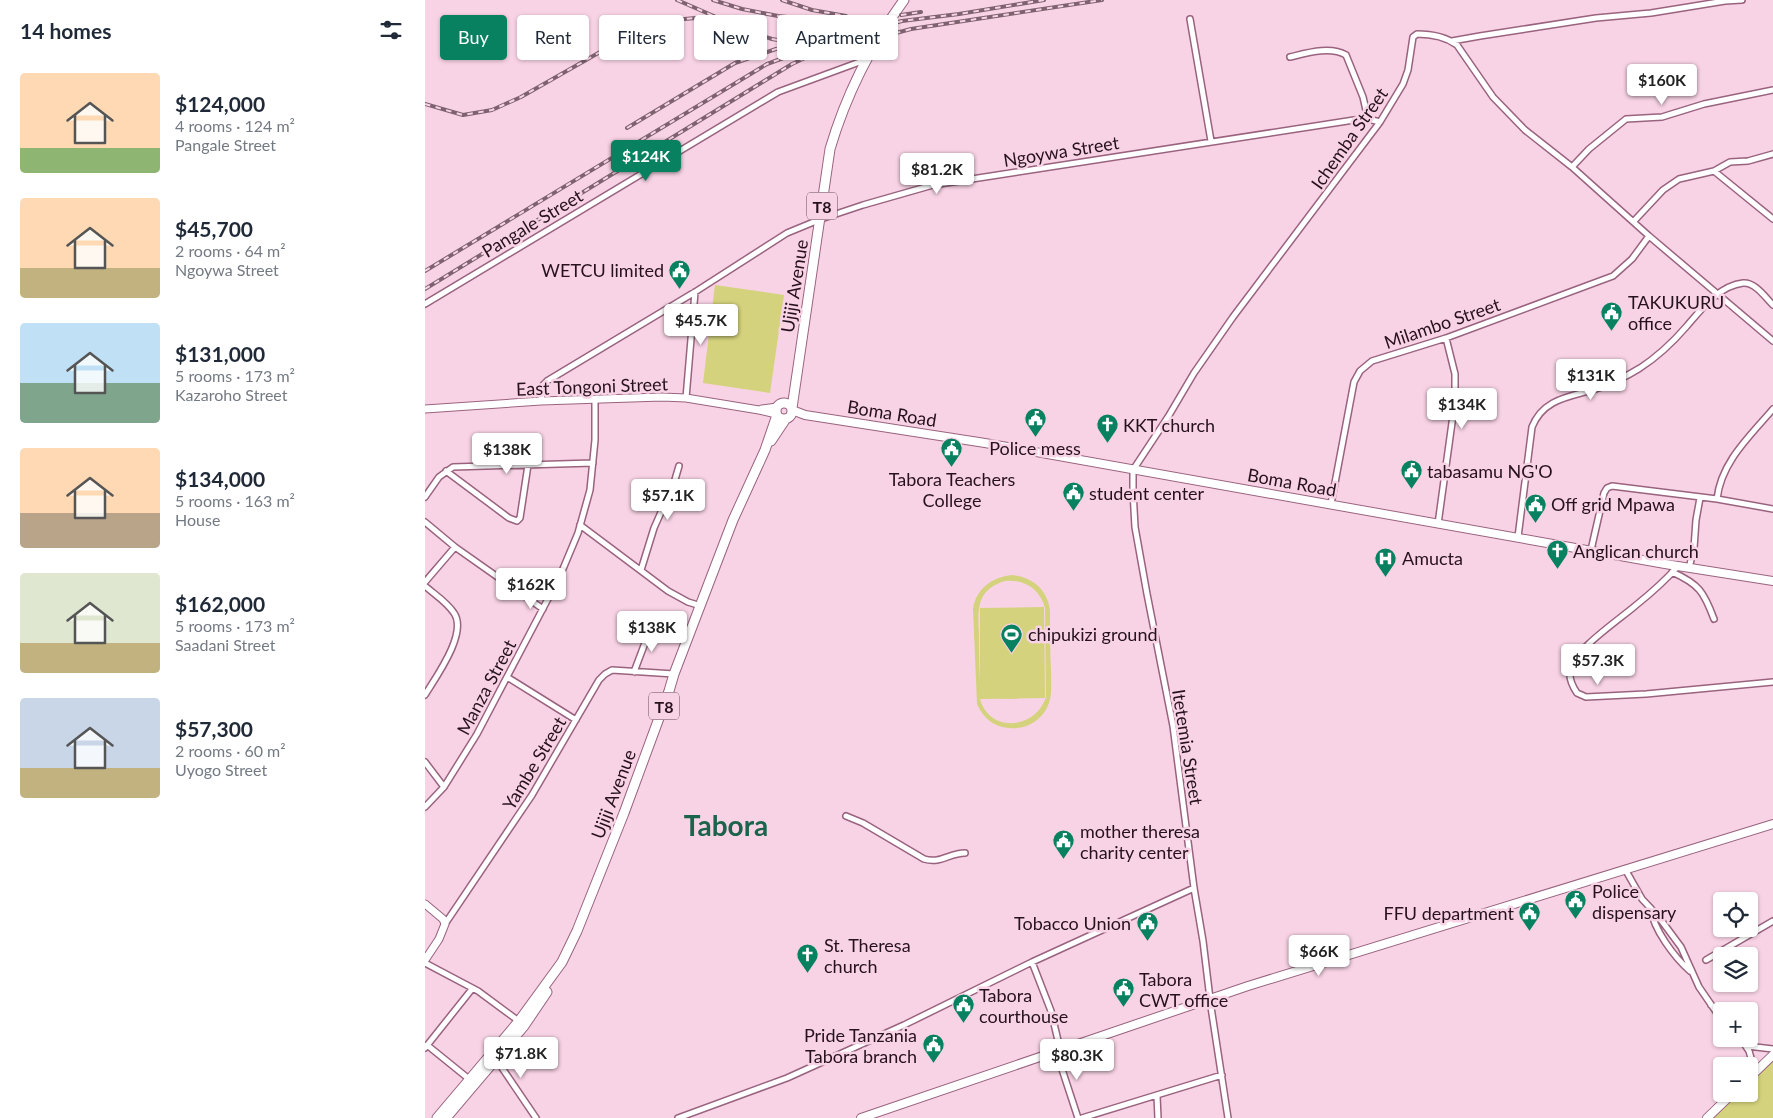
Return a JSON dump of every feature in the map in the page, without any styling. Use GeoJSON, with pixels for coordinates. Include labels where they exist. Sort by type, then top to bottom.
{"type":"FeatureCollection","features":[{"type":"Feature","properties":{"kind":"highway","name":"Ujiji Avenue"},"geometry":{"type":"LineString","coordinates":[[893,15],[905,0]]}},
{"type":"Feature","properties":{"kind":"highway","name":"Ujiji Avenue"},"geometry":{"type":"LineString","coordinates":[[795,386],[831,149],[849,94],[867,60]]}},
{"type":"Feature","properties":{"kind":"highway","name":"T8"},"geometry":{"type":"LineString","coordinates":[[765,450],[777,410],[795,386]]}},
{"type":"Feature","properties":{"kind":"highway","name":"T8"},"geometry":{"type":"LineString","coordinates":[[765,450],[790,414],[795,386]]}},
{"type":"Feature","properties":{"kind":"highway"},"geometry":{"type":"LineString","coordinates":[[787,404],[790,414],[782,420],[777,410],[787,404]]}},
{"type":"Feature","properties":{"kind":"highway","name":"Ujiji Avenue"},"geometry":{"type":"LineString","coordinates":[[437,1118],[469,1079],[494,1056],[521,1024],[562,962],[577,931],[624,813],[674,674],[733,520],[765,450]]}},
{"type":"Feature","properties":{"kind":"highway","name":"T8"},"geometry":{"type":"LineString","coordinates":[[446,1118],[494,1056]]}},
{"type":"Feature","properties":{"kind":"main road","name":"Boma Road"},"geometry":{"type":"LineString","coordinates":[[790,414],[985,443],[1591,550],[1675,569],[1689,568],[1773,581]]}},
{"type":"Feature","properties":{"kind":"main road"},"geometry":{"type":"LineString","coordinates":[[861,1118],[1248,986],[1773,824]]}},
{"type":"Feature","properties":{"kind":"main road"},"geometry":{"type":"LineString","coordinates":[[1758,1069],[1773,1055]]}},
{"type":"Feature","properties":{"kind":"main road"},"geometry":{"type":"LineString","coordinates":[[1707,1118],[1724,1102]]}},
{"type":"Feature","properties":{"kind":"street"},"geometry":{"type":"LineString","coordinates":[[1452,42],[1596,18],[1651,13],[1742,0]]}},
{"type":"Feature","properties":{"kind":"street"},"geometry":{"type":"LineString","coordinates":[[1191,19],[1211,141]]}},
{"type":"Feature","properties":{"kind":"street","name":"Ichemba Street"},"geometry":{"type":"LineString","coordinates":[[1133,470],[1194,373],[1233,317],[1380,122],[1403,84],[1408,70],[1413,37],[1420,34],[1452,42]]}},
{"type":"Feature","properties":{"kind":"street"},"geometry":{"type":"LineString","coordinates":[[1452,42],[1463,53],[1493,97],[1525,130],[1572,167],[1649,236],[1773,341]]}},
{"type":"Feature","properties":{"kind":"street"},"geometry":{"type":"LineString","coordinates":[[1290,57],[1317,52],[1337,52],[1347,55],[1363,97],[1367,119]]}},
{"type":"Feature","properties":{"kind":"street","name":"Pangale Street"},"geometry":{"type":"LineString","coordinates":[[425,304],[778,92],[867,60]]}},
{"type":"Feature","properties":{"kind":"street"},"geometry":{"type":"LineString","coordinates":[[1572,167],[1589,149],[1626,119],[1662,116],[1704,104],[1773,90]]}},
{"type":"Feature","properties":{"kind":"street","name":"Ngoywa Street"},"geometry":{"type":"LineString","coordinates":[[541,401],[543,385],[547,381],[695,292],[787,233],[863,205],[933,185],[1354,120],[1367,119],[1380,122]]}},
{"type":"Feature","properties":{"kind":"street"},"geometry":{"type":"LineString","coordinates":[[1634,221],[1671,184],[1686,177],[1713,171],[1730,162],[1748,161],[1773,154]]}},
{"type":"Feature","properties":{"kind":"street"},"geometry":{"type":"LineString","coordinates":[[1713,171],[1773,219]]}},
{"type":"Feature","properties":{"kind":"street","name":"Milambo Street"},"geometry":{"type":"LineString","coordinates":[[1331,504],[1354,382],[1360,371],[1372,361],[1446,338],[1613,276],[1632,259],[1649,236]]}},
{"type":"Feature","properties":{"kind":"street"},"geometry":{"type":"LineString","coordinates":[[1518,537],[1533,427],[1537,416],[1544,408],[1562,399],[1610,383],[1640,367],[1654,357],[1719,294],[1738,285],[1750,284],[1773,305]]}},
{"type":"Feature","properties":{"kind":"street"},"geometry":{"type":"LineString","coordinates":[[686,398],[695,292]]}},
{"type":"Feature","properties":{"kind":"street"},"geometry":{"type":"LineString","coordinates":[[1438,524],[1455,401],[1455,374],[1446,338]]}},
{"type":"Feature","properties":{"kind":"street","name":"East Tongoni Street"},"geometry":{"type":"LineString","coordinates":[[425,409],[541,401],[662,397],[686,398],[759,410],[777,410]]}},
{"type":"Feature","properties":{"kind":"street","name":"Manza Street"},"geometry":{"type":"LineString","coordinates":[[425,807],[444,787],[459,765],[543,609],[581,524],[590,490],[595,399]]}},
{"type":"Feature","properties":{"kind":"street"},"geometry":{"type":"LineString","coordinates":[[1717,499],[1721,478],[1729,462],[1773,409]]}},
{"type":"Feature","properties":{"kind":"street"},"geometry":{"type":"LineString","coordinates":[[425,498],[439,477],[453,467],[593,462]]}},
{"type":"Feature","properties":{"kind":"street"},"geometry":{"type":"LineString","coordinates":[[446,471],[509,518],[517,521],[520,518],[528,464]]}},
{"type":"Feature","properties":{"kind":"street"},"geometry":{"type":"LineString","coordinates":[[641,570],[654,528],[675,483],[679,466]]}},
{"type":"Feature","properties":{"kind":"street","name":"Itetemia Street"},"geometry":{"type":"LineString","coordinates":[[1133,470],[1135,527],[1173,726],[1194,888],[1228,1118]]}},
{"type":"Feature","properties":{"kind":"street"},"geometry":{"type":"LineString","coordinates":[[1591,550],[1604,493],[1607,488],[1612,486],[1717,499],[1773,510]]}},
{"type":"Feature","properties":{"kind":"street"},"geometry":{"type":"LineString","coordinates":[[1689,568],[1695,548],[1696,520],[1700,498]]}},
{"type":"Feature","properties":{"kind":"street"},"geometry":{"type":"LineString","coordinates":[[425,522],[455,547],[543,609]]}},
{"type":"Feature","properties":{"kind":"street"},"geometry":{"type":"LineString","coordinates":[[581,524],[668,591],[688,602],[701,606]]}},
{"type":"Feature","properties":{"kind":"street"},"geometry":{"type":"LineString","coordinates":[[425,582],[455,547]]}},
{"type":"Feature","properties":{"kind":"street"},"geometry":{"type":"LineString","coordinates":[[1714,619],[1704,594],[1675,569],[1635,607],[1585,648],[1573,662],[1569,671],[1571,682],[1577,693],[1586,696],[1646,694],[1773,682]]}},
{"type":"Feature","properties":{"kind":"street"},"geometry":{"type":"LineString","coordinates":[[425,586],[453,610],[456,614],[458,625],[449,654],[425,695]]}},
{"type":"Feature","properties":{"kind":"street"},"geometry":{"type":"LineString","coordinates":[[634,672],[651,628]]}},
{"type":"Feature","properties":{"kind":"street","name":"Yambe Street"},"geometry":{"type":"LineString","coordinates":[[445,924],[532,795],[599,680],[612,670],[674,674]]}},
{"type":"Feature","properties":{"kind":"street"},"geometry":{"type":"LineString","coordinates":[[507,677],[575,720]]}},
{"type":"Feature","properties":{"kind":"street"},"geometry":{"type":"LineString","coordinates":[[425,762],[444,787]]}},
{"type":"Feature","properties":{"kind":"street"},"geometry":{"type":"LineString","coordinates":[[846,816],[863,823],[924,860],[935,861],[965,853]]}},
{"type":"Feature","properties":{"kind":"street"},"geometry":{"type":"LineString","coordinates":[[1625,869],[1638,892],[1659,916],[1681,947],[1691,972],[1713,1008]]}},
{"type":"Feature","properties":{"kind":"street"},"geometry":{"type":"LineString","coordinates":[[678,1118],[787,1078],[904,1025],[1031,962],[1194,888]]}},
{"type":"Feature","properties":{"kind":"street"},"geometry":{"type":"LineString","coordinates":[[425,904],[443,919],[445,924],[439,939],[425,962],[478,991],[521,1024]]}},
{"type":"Feature","properties":{"kind":"street"},"geometry":{"type":"LineString","coordinates":[[1651,909],[1653,920],[1674,955],[1691,972]]}},
{"type":"Feature","properties":{"kind":"street"},"geometry":{"type":"LineString","coordinates":[[1706,960],[1773,921]]}},
{"type":"Feature","properties":{"kind":"street"},"geometry":{"type":"LineString","coordinates":[[1031,962],[1051,1011],[1058,1050],[1080,1118],[1222,1075]]}},
{"type":"Feature","properties":{"kind":"street"},"geometry":{"type":"LineString","coordinates":[[469,1079],[426,1047],[472,989]]}},
{"type":"Feature","properties":{"kind":"street"},"geometry":{"type":"LineString","coordinates":[[1758,1045],[1773,1049]]}},
{"type":"Feature","properties":{"kind":"street"},"geometry":{"type":"LineString","coordinates":[[494,1056],[536,1118]]}},
{"type":"Feature","properties":{"kind":"street"},"geometry":{"type":"LineString","coordinates":[[1157,1096],[1159,1118]]}},
{"type":"Feature","properties":{"kind":"shaded area"},"geometry":{"type":"Polygon","coordinates":[[[715,285],[784,295],[770,393],[703,383],[715,285]]]}},
{"type":"Feature","properties":{"kind":"shaded area","name":"chipukizi ground"},"geometry":{"type":"Polygon","coordinates":[[[1005,576],[1019,576],[1032,581],[1046,596],[1050,610],[1051,693],[1048,706],[1045,712],[1035,721],[1029,725],[1016,728],[994,724],[982,714],[977,704],[973,609],[981,590],[992,581],[1005,576]],[[1005,581],[988,590],[980,603],[978,619],[980,680],[980,608],[1044,607],[1045,698],[980,699],[985,710],[993,718],[1013,723],[1033,716],[1041,708],[1046,697],[1045,608],[1043,601],[1031,587],[1012,581],[1005,581]]]}},
{"type":"Feature","properties":{"kind":"shaded area"},"geometry":{"type":"Polygon","coordinates":[[[1773,1060],[1773,1118],[1710,1118],[1727,1102],[1758,1102],[1758,1074],[1773,1060]]]}},
{"type":"Feature","properties":{"kind":"railway"},"geometry":{"type":"LineString","coordinates":[[677,0],[711,15]]}},
{"type":"Feature","properties":{"kind":"railway"},"geometry":{"type":"LineString","coordinates":[[713,0],[742,9],[778,16],[887,25],[902,21],[1044,0]]}},
{"type":"Feature","properties":{"kind":"railway"},"geometry":{"type":"LineString","coordinates":[[782,0],[812,10],[840,15]]}},
{"type":"Feature","properties":{"kind":"railway"},"geometry":{"type":"LineString","coordinates":[[425,289],[792,64],[822,50],[854,39],[881,37],[911,29],[1102,0]]}},
{"type":"Feature","properties":{"kind":"railway"},"geometry":{"type":"LineString","coordinates":[[901,15],[921,12]]}},
{"type":"Feature","properties":{"kind":"railway"},"geometry":{"type":"LineString","coordinates":[[425,104],[463,115],[492,110],[521,97],[644,27],[673,20],[696,18],[720,22],[777,40]]}},
{"type":"Feature","properties":{"kind":"railway"},"geometry":{"type":"LineString","coordinates":[[627,128],[735,63],[777,49]]}},
{"type":"Feature","properties":{"kind":"railway"},"geometry":{"type":"LineString","coordinates":[[425,271],[767,64],[778,60]]}},
{"type":"Feature","properties":{"kind":"place","name":"WETCU limited"},"geometry":{"type":"Point","coordinates":[680,289]}},
{"type":"Feature","properties":{"kind":"place","name":"TAKUKURU office"},"geometry":{"type":"Point","coordinates":[1612,331]}},
{"type":"Feature","properties":{"kind":"place","name":"Police mess"},"geometry":{"type":"Point","coordinates":[1035,437]}},
{"type":"Feature","properties":{"kind":"place","name":"KKT church"},"geometry":{"type":"Point","coordinates":[1107,444]}},
{"type":"Feature","properties":{"kind":"place","name":"Tabora Teachers College"},"geometry":{"type":"Point","coordinates":[952,468]}},
{"type":"Feature","properties":{"kind":"place","name":"tabasamu NG'O"},"geometry":{"type":"Point","coordinates":[1411,490]}},
{"type":"Feature","properties":{"kind":"place","name":"student center"},"geometry":{"type":"Point","coordinates":[1073,512]}},
{"type":"Feature","properties":{"kind":"place","name":"Off grid Mpawa"},"geometry":{"type":"Point","coordinates":[1535,523]}},
{"type":"Feature","properties":{"kind":"place","name":"Anglican church"},"geometry":{"type":"Point","coordinates":[1557,570]}},
{"type":"Feature","properties":{"kind":"place","name":"Amucta"},"geometry":{"type":"Point","coordinates":[1386,577]}},
{"type":"Feature","properties":{"kind":"place","name":"chipukizi ground"},"geometry":{"type":"Point","coordinates":[1012,653]}},
{"type":"Feature","properties":{"kind":"place","name":"mother theresa charity center"},"geometry":{"type":"Point","coordinates":[1064,860]}},
{"type":"Feature","properties":{"kind":"place","name":"Police dispensary"},"geometry":{"type":"Point","coordinates":[1576,920]}},
{"type":"Feature","properties":{"kind":"place","name":"FFU department"},"geometry":{"type":"Point","coordinates":[1530,932]}},
{"type":"Feature","properties":{"kind":"place","name":"Tobacco Union"},"geometry":{"type":"Point","coordinates":[1147,942]}},
{"type":"Feature","properties":{"kind":"place","name":"St. Theresa church"},"geometry":{"type":"Point","coordinates":[808,974]}},
{"type":"Feature","properties":{"kind":"place","name":"Tabora CWT office"},"geometry":{"type":"Point","coordinates":[1123,1008]}},
{"type":"Feature","properties":{"kind":"place","name":"Tabora courthouse"},"geometry":{"type":"Point","coordinates":[963,1024]}},
{"type":"Feature","properties":{"kind":"place","name":"Pride Tanzania Tabora branch"},"geometry":{"type":"Point","coordinates":[933,1064]}},
{"type":"Feature","properties":{"kind":"district","name":"Tabora"},"geometry":{"type":"Point","coordinates":[726,825]}}]}
